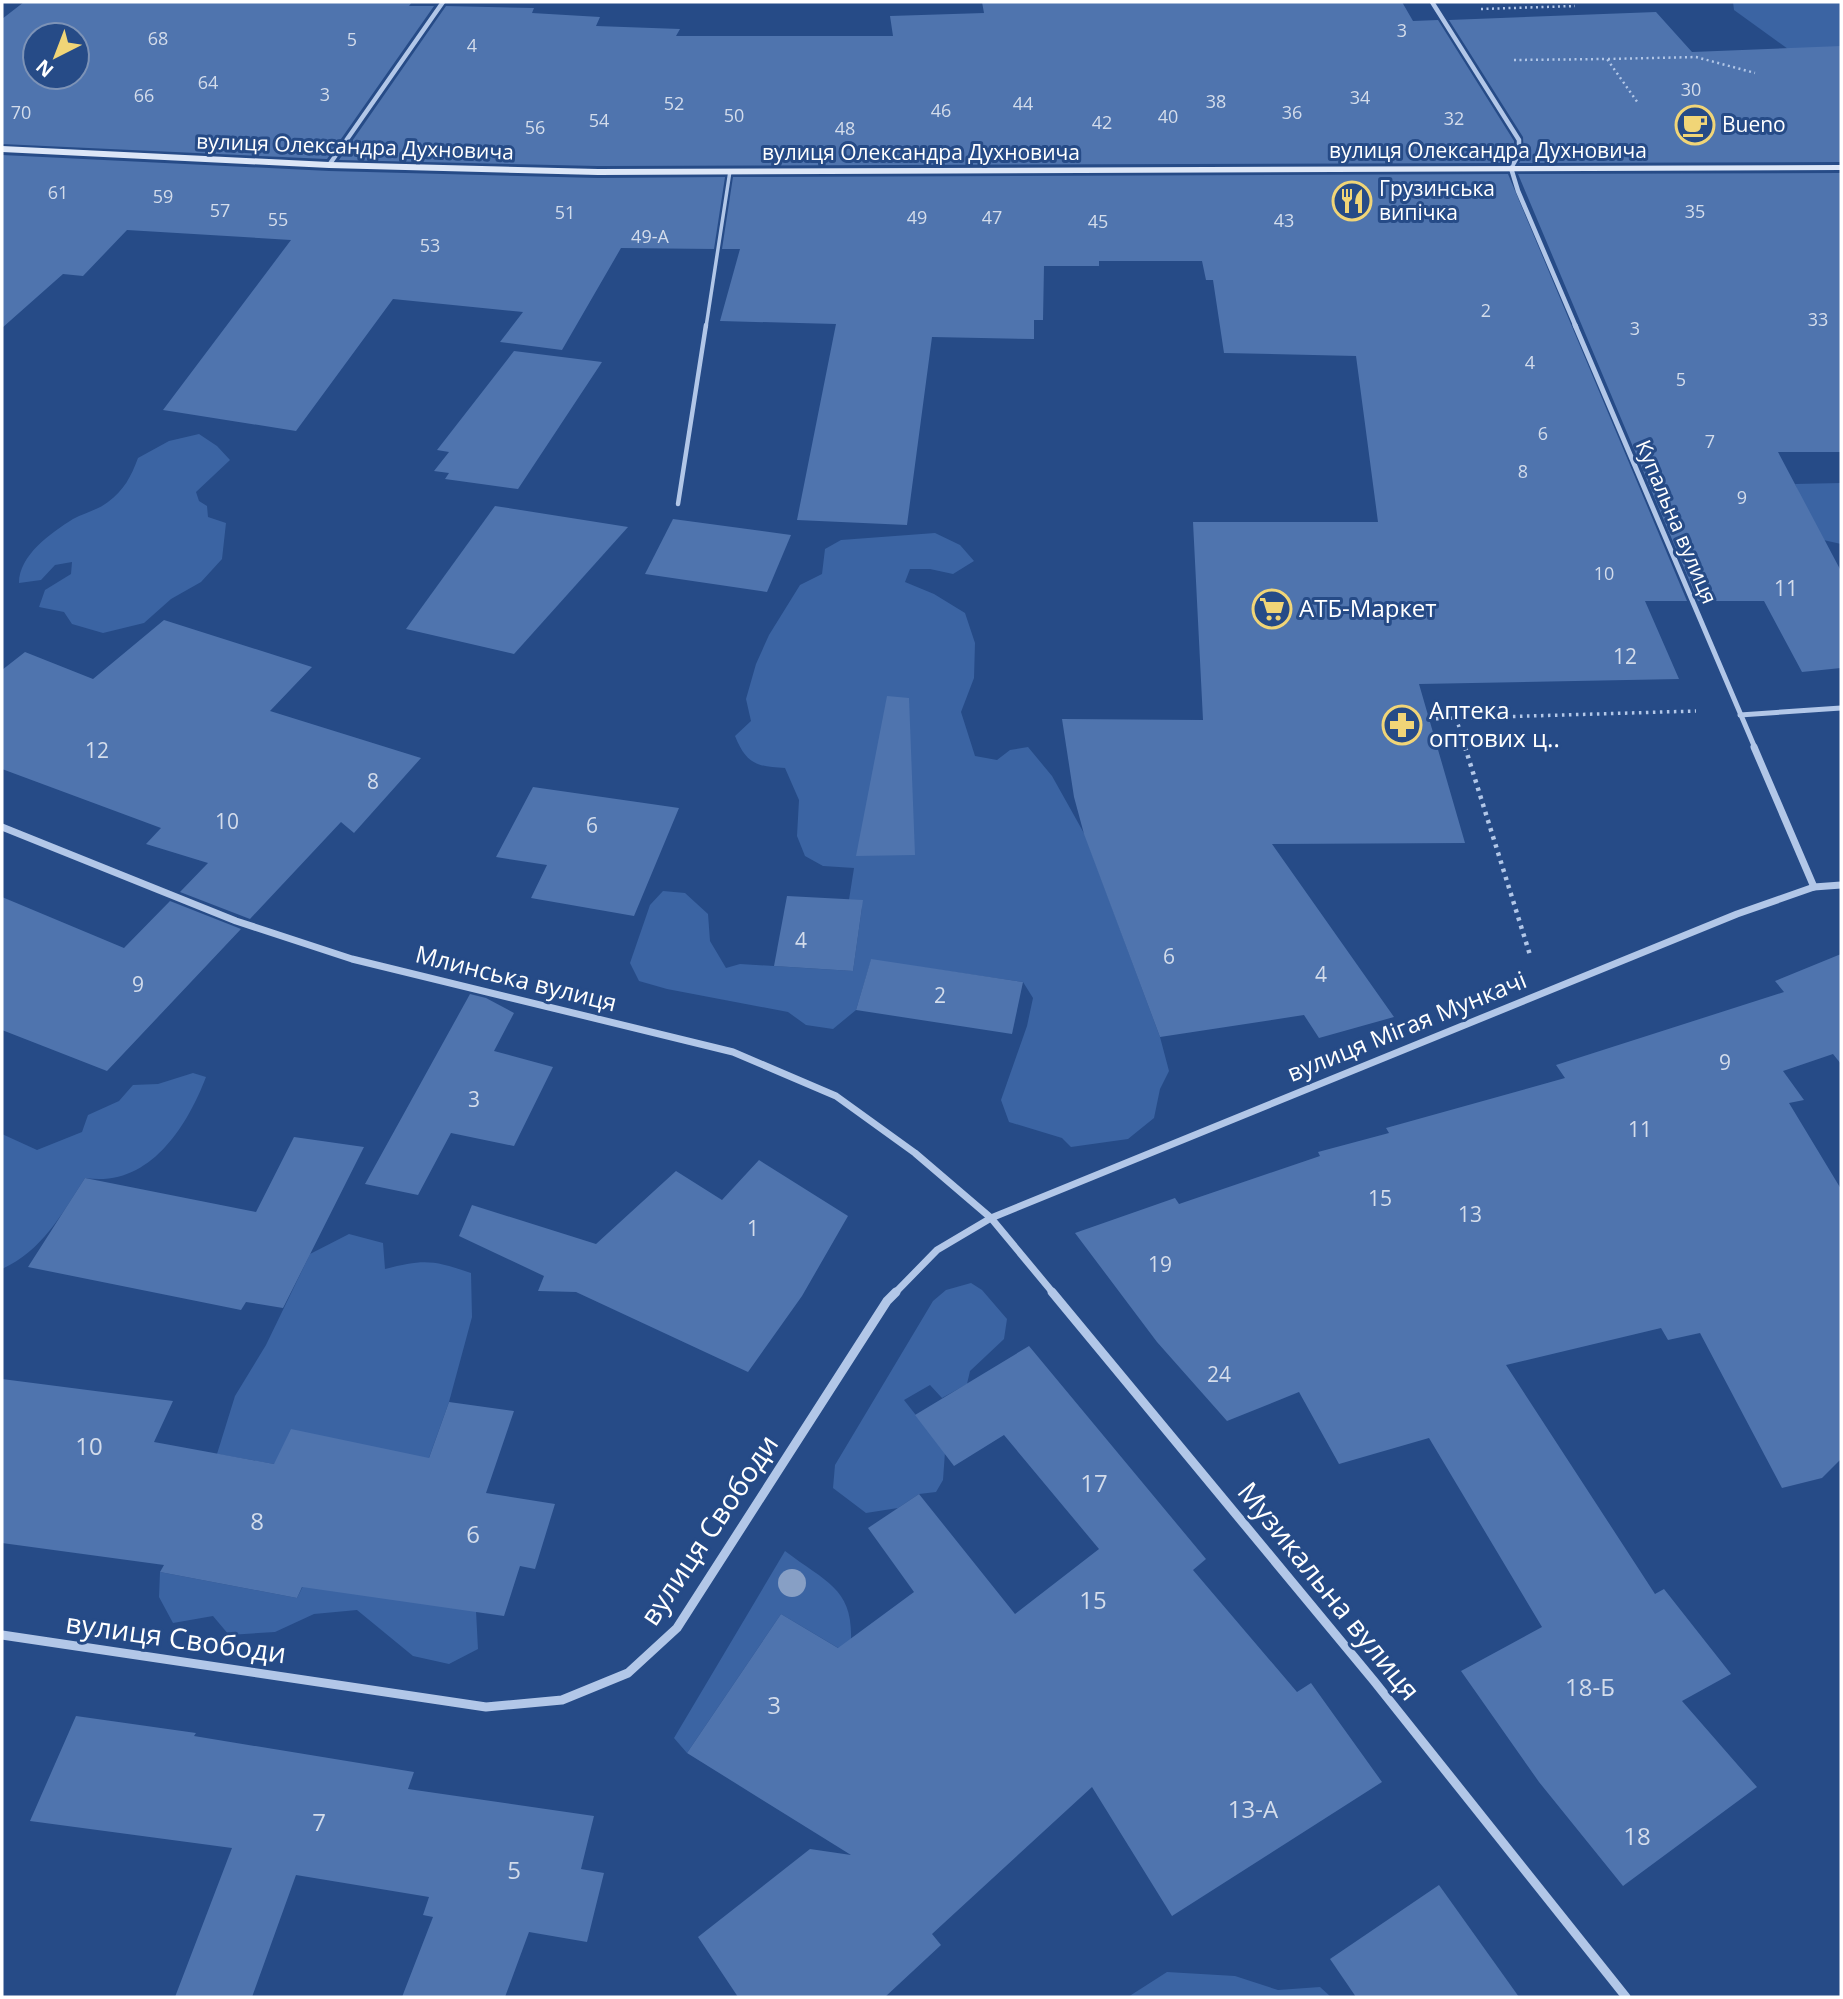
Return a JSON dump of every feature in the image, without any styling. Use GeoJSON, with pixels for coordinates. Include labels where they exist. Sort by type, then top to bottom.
{"type":"FeatureCollection","features":[{"type":"Feature","properties":{"kind":"street"},"geometry":{"type":"LineString","coordinates":[[329,165],[443,2]]}},
{"type":"Feature","properties":{"kind":"street"},"geometry":{"type":"LineString","coordinates":[[1432,2],[1519,141],[1519,154],[1511,169]]}},
{"type":"Feature","properties":{"kind":"street","name":"вулиця Олександра Духновича"},"geometry":{"type":"LineString","coordinates":[[2,149],[329,165],[571,171],[1841,168]]}},
{"type":"Feature","properties":{"kind":"street","name":"Купальна вулиця"},"geometry":{"type":"LineString","coordinates":[[1511,169],[1518,191],[1814,887]]}},
{"type":"Feature","properties":{"kind":"street"},"geometry":{"type":"LineString","coordinates":[[1740,715],[1841,708]]}},
{"type":"Feature","properties":{"kind":"street","name":"Млинська вулиця"},"geometry":{"type":"LineString","coordinates":[[2,827],[236,921],[352,959],[733,1052],[836,1096],[915,1153],[991,1218]]}},
{"type":"Feature","properties":{"kind":"street","name":"вулиця Мігая Мункачі"},"geometry":{"type":"LineString","coordinates":[[991,1218],[1737,914],[1814,887],[1841,885]]}},
{"type":"Feature","properties":{"kind":"street","name":"вулиця Свободи"},"geometry":{"type":"LineString","coordinates":[[2,1635],[486,1707],[562,1700],[628,1673],[677,1628],[887,1301],[937,1250],[991,1218]]}},
{"type":"Feature","properties":{"kind":"street","name":"Музикальна вулиця"},"geometry":{"type":"LineString","coordinates":[[991,1218],[1374,1681],[1626,1997]]}},
{"type":"Feature","properties":{"kind":"lane"},"geometry":{"type":"LineString","coordinates":[[678,504],[730,171]]}},
{"type":"Feature","properties":{"kind":"path"},"geometry":{"type":"LineString","coordinates":[[1472,9],[1575,6]]}},
{"type":"Feature","properties":{"kind":"path"},"geometry":{"type":"LineString","coordinates":[[1505,60],[1696,57],[1755,73]]}},
{"type":"Feature","properties":{"kind":"path"},"geometry":{"type":"LineString","coordinates":[[1607,59],[1637,103]]}},
{"type":"Feature","properties":{"kind":"path"},"geometry":{"type":"LineString","coordinates":[[1429,719],[1696,711]]}},
{"type":"Feature","properties":{"kind":"path"},"geometry":{"type":"LineString","coordinates":[[1456,718],[1530,956]]}},
{"type":"Feature","properties":{"kind":"shaded area"},"geometry":{"type":"Polygon","coordinates":[[[1733,2],[1841,2],[1841,73],[1799,57],[1734,10],[1733,2]]]}},
{"type":"Feature","properties":{"kind":"shaded area"},"geometry":{"type":"Polygon","coordinates":[[[199,434],[217,446],[230,460],[196,492],[199,501],[207,506],[208,517],[226,523],[222,559],[201,582],[171,599],[144,623],[103,633],[72,624],[64,612],[39,607],[45,590],[71,574],[72,562],[55,565],[41,580],[19,583],[20,573],[30,554],[55,531],[114,497],[126,483],[138,458],[169,441],[199,434]]]}},
{"type":"Feature","properties":{"kind":"shaded area"},"geometry":{"type":"Polygon","coordinates":[[[1841,483],[1841,544],[1819,539],[1795,484],[1841,483]]]}},
{"type":"Feature","properties":{"kind":"shaded area"},"geometry":{"type":"Polygon","coordinates":[[[935,533],[960,545],[974,561],[953,574],[930,569],[910,569],[905,582],[934,594],[965,613],[975,643],[974,678],[961,712],[975,756],[997,760],[1010,750],[1028,747],[1052,776],[1085,835],[1160,1037],[1169,1071],[1160,1089],[1154,1118],[1128,1139],[1071,1147],[1062,1138],[1009,1122],[1001,1100],[1027,1026],[1033,998],[1023,982],[871,960],[856,1010],[833,1029],[806,1025],[788,1012],[667,989],[639,981],[630,963],[650,905],[663,891],[685,893],[708,914],[710,941],[726,968],[740,964],[853,971],[862,907],[848,906],[854,868],[823,866],[805,856],[797,836],[799,800],[785,768],[753,762],[743,752],[735,736],[751,721],[746,699],[756,664],[769,635],[800,585],[822,574],[825,549],[841,540],[935,533]]]}},
{"type":"Feature","properties":{"kind":"shaded area"},"geometry":{"type":"Polygon","coordinates":[[[193,1073],[206,1077],[188,1116],[162,1151],[128,1174],[107,1179],[85,1178],[40,1242],[2,1269],[2,1134],[37,1150],[82,1132],[88,1115],[119,1101],[133,1085],[158,1084],[193,1073]]]}},
{"type":"Feature","properties":{"kind":"shaded area"},"geometry":{"type":"Polygon","coordinates":[[[349,1234],[383,1243],[385,1269],[428,1262],[471,1273],[472,1317],[449,1402],[379,1597],[476,1611],[478,1649],[449,1664],[413,1656],[357,1610],[314,1614],[275,1632],[229,1635],[213,1616],[173,1623],[159,1597],[160,1572],[297,1598],[306,1580],[274,1464],[217,1454],[235,1396],[266,1345],[310,1254],[349,1234]]]}},
{"type":"Feature","properties":{"kind":"shaded area"},"geometry":{"type":"Polygon","coordinates":[[[971,1283],[982,1290],[1007,1319],[1004,1339],[970,1371],[967,1384],[942,1398],[930,1385],[904,1400],[945,1452],[943,1480],[936,1492],[919,1494],[898,1508],[866,1513],[833,1488],[835,1465],[933,1301],[946,1290],[971,1283]]]}},
{"type":"Feature","properties":{"kind":"shaded area"},"geometry":{"type":"Polygon","coordinates":[[[785,1551],[828,1582],[845,1602],[851,1633],[850,1655],[781,1614],[687,1753],[674,1738],[785,1551]]]}},
{"type":"Feature","properties":{"kind":"shaded area"},"geometry":{"type":"Polygon","coordinates":[[[1167,1972],[1235,1976],[1278,1990],[1320,1987],[1331,1997],[1128,1997],[1167,1972]]]}},
{"type":"Feature","properties":{"kind":"building"},"geometry":{"type":"Polygon","coordinates":[[[24,2],[412,2],[409,6],[434,6],[327,159],[2,144],[2,19],[24,2]]]}},
{"type":"Feature","properties":{"kind":"building"},"geometry":{"type":"Polygon","coordinates":[[[982,2],[1402,2],[1413,21],[1438,20],[1514,141],[1514,153],[1508,163],[598,166],[339,160],[446,6],[534,8],[532,13],[600,17],[596,26],[680,29],[676,36],[893,36],[890,16],[984,13],[982,2]]]}},
{"type":"Feature","properties":{"kind":"building"},"geometry":{"type":"Polygon","coordinates":[[[1656,12],[1692,52],[1841,46],[1841,162],[1519,163],[1524,155],[1523,137],[1449,20],[1656,12]]]}},
{"type":"Feature","properties":{"kind":"building"},"geometry":{"type":"Polygon","coordinates":[[[2,155],[329,171],[598,178],[725,177],[714,249],[621,248],[562,350],[500,342],[523,312],[393,299],[296,431],[163,410],[291,240],[127,230],[83,276],[63,274],[2,328],[2,155]]]}},
{"type":"Feature","properties":{"kind":"building"},"geometry":{"type":"Polygon","coordinates":[[[1841,173],[1841,452],[1778,452],[1841,571],[1841,668],[1802,672],[1764,601],[1698,601],[1518,174],[1841,173]]]}},
{"type":"Feature","properties":{"kind":"building"},"geometry":{"type":"Polygon","coordinates":[[[1508,174],[1687,601],[1645,601],[1679,679],[1419,684],[1465,843],[1272,844],[1394,1017],[1319,1038],[1304,1015],[1160,1037],[1084,834],[1074,797],[1062,719],[1203,720],[1193,522],[1378,522],[1356,356],[1224,353],[1213,280],[1206,280],[1202,261],[1099,261],[1099,266],[1044,266],[1043,320],[1034,320],[1034,339],[932,337],[907,525],[797,520],[836,324],[720,321],[740,249],[722,249],[733,177],[1508,174]]]}},
{"type":"Feature","properties":{"kind":"building"},"geometry":{"type":"Polygon","coordinates":[[[514,351],[602,362],[518,489],[445,479],[449,473],[434,471],[449,452],[437,450],[514,351]]]}},
{"type":"Feature","properties":{"kind":"building"},"geometry":{"type":"Polygon","coordinates":[[[495,506],[628,527],[514,654],[406,629],[495,506]]]}},
{"type":"Feature","properties":{"kind":"building"},"geometry":{"type":"Polygon","coordinates":[[[673,519],[791,535],[767,592],[645,574],[673,519]]]}},
{"type":"Feature","properties":{"kind":"building"},"geometry":{"type":"Polygon","coordinates":[[[164,620],[312,667],[270,711],[421,758],[354,833],[341,822],[250,919],[180,892],[208,863],[146,844],[161,828],[2,769],[2,670],[25,652],[93,679],[164,620]]]}},
{"type":"Feature","properties":{"kind":"building"},"geometry":{"type":"Polygon","coordinates":[[[887,696],[909,698],[915,855],[856,856],[887,696]]]}},
{"type":"Feature","properties":{"kind":"building"},"geometry":{"type":"Polygon","coordinates":[[[533,787],[679,808],[634,916],[531,898],[547,865],[496,857],[533,787]]]}},
{"type":"Feature","properties":{"kind":"building"},"geometry":{"type":"Polygon","coordinates":[[[787,896],[863,900],[853,971],[774,966],[787,896]]]}},
{"type":"Feature","properties":{"kind":"building"},"geometry":{"type":"Polygon","coordinates":[[[2,897],[124,948],[170,901],[241,929],[107,1071],[2,1030],[2,897]]]}},
{"type":"Feature","properties":{"kind":"building"},"geometry":{"type":"Polygon","coordinates":[[[1841,954],[1841,1064],[1833,1054],[1783,1071],[1804,1100],[1789,1103],[1841,1189],[1841,1459],[1822,1478],[1782,1488],[1700,1333],[1668,1340],[1661,1328],[1506,1365],[1655,1594],[1664,1589],[1731,1674],[1682,1701],[1757,1787],[1623,1886],[1539,1782],[1461,1671],[1542,1627],[1429,1438],[1339,1464],[1299,1392],[1227,1421],[1157,1342],[1075,1233],[1175,1198],[1179,1204],[1320,1156],[1318,1152],[1389,1133],[1386,1128],[1565,1078],[1556,1065],[1784,992],[1775,981],[1841,954]]]}},
{"type":"Feature","properties":{"kind":"building"},"geometry":{"type":"Polygon","coordinates":[[[871,959],[1023,982],[1012,1034],[856,1010],[871,959]]]}},
{"type":"Feature","properties":{"kind":"building"},"geometry":{"type":"Polygon","coordinates":[[[470,994],[486,998],[514,1013],[494,1051],[553,1067],[514,1146],[451,1133],[418,1195],[365,1184],[470,994]]]}},
{"type":"Feature","properties":{"kind":"building"},"geometry":{"type":"Polygon","coordinates":[[[294,1137],[364,1147],[283,1308],[246,1302],[241,1310],[28,1267],[85,1178],[256,1212],[294,1137]]]}},
{"type":"Feature","properties":{"kind":"building"},"geometry":{"type":"Polygon","coordinates":[[[759,1160],[848,1216],[802,1296],[748,1372],[576,1292],[538,1291],[544,1276],[459,1236],[472,1205],[596,1244],[676,1171],[722,1200],[759,1160]]]}},
{"type":"Feature","properties":{"kind":"building"},"geometry":{"type":"Polygon","coordinates":[[[1029,1346],[1206,1559],[1193,1570],[1297,1692],[1311,1683],[1382,1782],[1172,1916],[1092,1787],[932,1934],[941,1945],[885,1997],[738,1997],[698,1937],[810,1849],[851,1855],[687,1753],[781,1614],[838,1648],[914,1592],[868,1528],[919,1494],[1015,1614],[1099,1549],[1004,1435],[954,1466],[915,1415],[1029,1346]]]}},
{"type":"Feature","properties":{"kind":"building"},"geometry":{"type":"Polygon","coordinates":[[[2,1379],[173,1401],[154,1442],[274,1464],[291,1429],[429,1458],[449,1402],[514,1411],[486,1493],[555,1504],[535,1569],[520,1566],[504,1616],[302,1587],[297,1598],[160,1572],[164,1565],[2,1543],[2,1379]]]}},
{"type":"Feature","properties":{"kind":"building"},"geometry":{"type":"Polygon","coordinates":[[[76,1716],[196,1733],[194,1736],[414,1772],[408,1789],[594,1816],[581,1869],[604,1873],[587,1942],[529,1932],[505,1997],[402,1997],[433,1917],[423,1915],[429,1897],[296,1875],[252,1997],[175,1997],[232,1848],[30,1821],[76,1716]]]}},
{"type":"Feature","properties":{"kind":"building"},"geometry":{"type":"Polygon","coordinates":[[[1439,1885],[1519,1997],[1356,1997],[1330,1959],[1439,1885]]]}},
{"type":"Feature","properties":{"kind":"place","name":"Bueno"},"geometry":{"type":"Point","coordinates":[1695,125]}},
{"type":"Feature","properties":{"kind":"place","name":"Грузинська випічка"},"geometry":{"type":"Point","coordinates":[1352,201]}},
{"type":"Feature","properties":{"kind":"place","name":"АТБ-Маркет"},"geometry":{"type":"Point","coordinates":[1272,609]}},
{"type":"Feature","properties":{"kind":"place","name":"Аптека оптових ц‥"},"geometry":{"type":"Point","coordinates":[1402,725]}}]}
